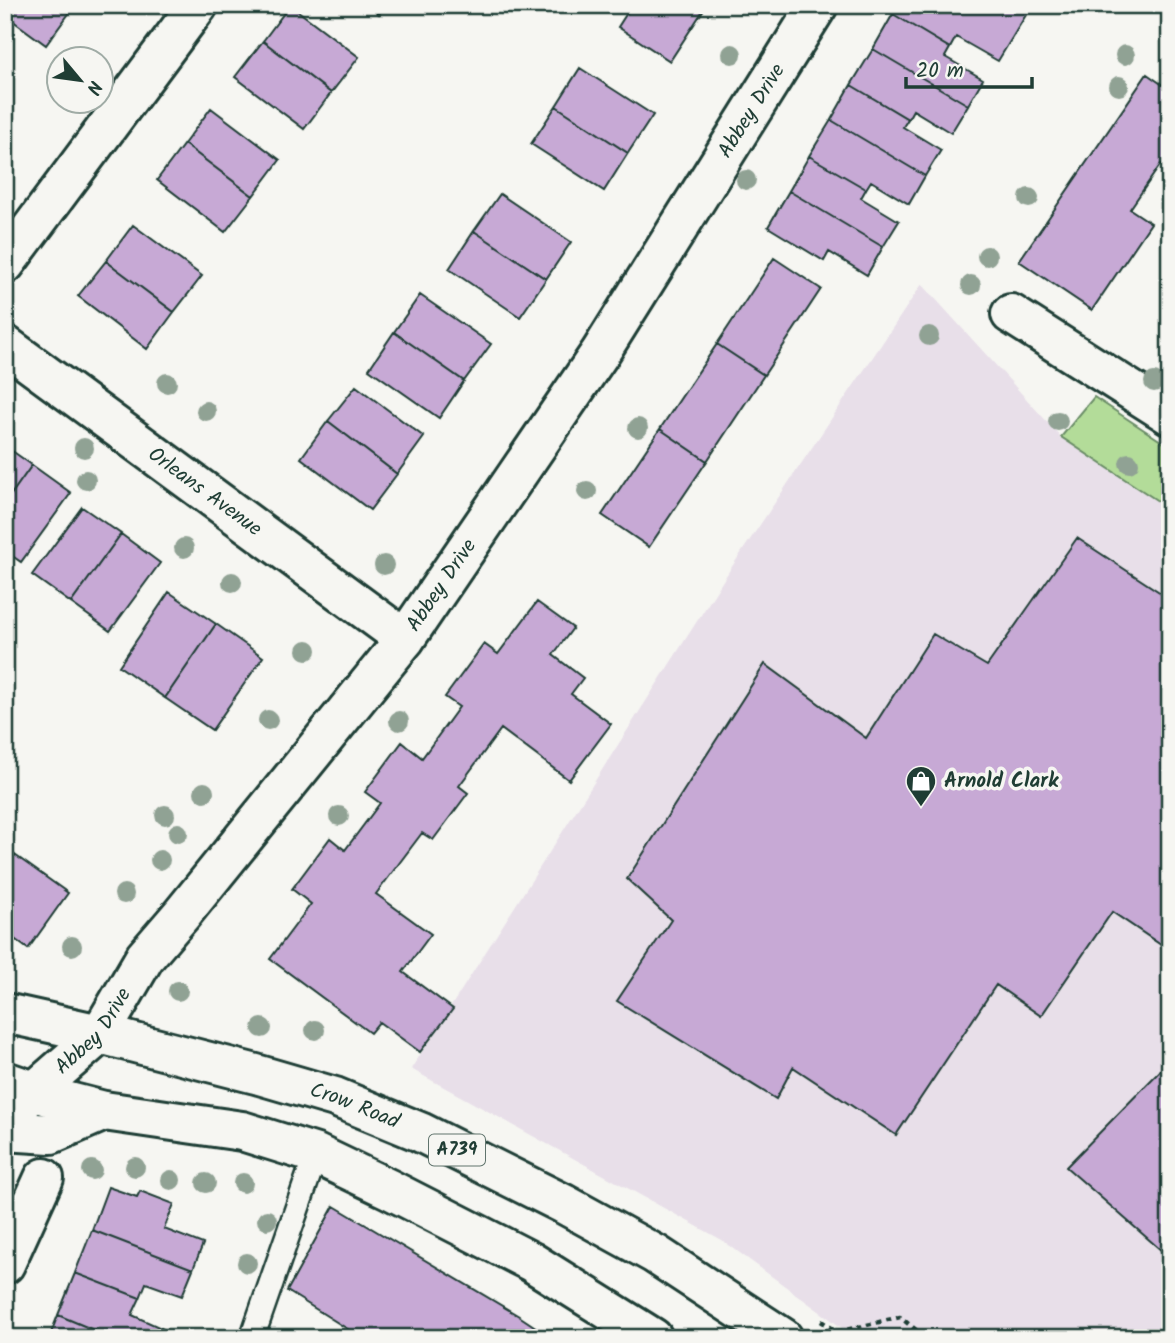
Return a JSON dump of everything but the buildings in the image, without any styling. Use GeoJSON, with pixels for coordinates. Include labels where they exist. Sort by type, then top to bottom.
{"type":"FeatureCollection","features":[{"type":"Feature","properties":{"kind":"street"},"geometry":{"type":"LineString","coordinates":[[5,264],[198,5]]}},
{"type":"Feature","properties":{"kind":"street","name":"Abbey Drive"},"geometry":{"type":"LineString","coordinates":[[14,1097],[100,1034],[145,957],[405,639],[600,353],[818,5]]}},
{"type":"Feature","properties":{"kind":"street"},"geometry":{"type":"LineString","coordinates":[[1011,314],[1170,415]]}},
{"type":"Feature","properties":{"kind":"street","name":"Orleans Avenue"},"geometry":{"type":"LineString","coordinates":[[5,345],[405,639]]}},
{"type":"Feature","properties":{"kind":"street","name":"Crow Road"},"geometry":{"type":"LineString","coordinates":[[5,1013],[256,1074],[335,1097],[420,1132],[564,1204],[655,1254],[783,1338]]}},
{"type":"Feature","properties":{"kind":"street"},"geometry":{"type":"LineString","coordinates":[[14,1097],[242,1131],[316,1154],[530,1261],[653,1338]]}},
{"type":"Feature","properties":{"kind":"street"},"geometry":{"type":"LineString","coordinates":[[5,1131],[51,1134],[104,1111]]}},
{"type":"Feature","properties":{"kind":"street"},"geometry":{"type":"LineString","coordinates":[[5,1264],[44,1178]]}},
{"type":"Feature","properties":{"kind":"lane"},"geometry":{"type":"LineString","coordinates":[[252,1338],[316,1154]]}},
{"type":"Feature","properties":{"kind":"path"},"geometry":{"type":"LineString","coordinates":[[816,1318],[838,1332],[900,1317],[926,1338]]}},
{"type":"Feature","properties":{"kind":"shaded area"},"geometry":{"type":"Polygon","coordinates":[[[922,284],[1061,437],[1170,509],[1170,1338],[856,1338],[722,1240],[411,1069],[731,568],[922,284]]]}},
{"type":"Feature","properties":{"kind":"green space"},"geometry":{"type":"Polygon","coordinates":[[[1094,397],[1170,447],[1170,509],[1061,437],[1094,397]]]}},
{"type":"Feature","properties":{"kind":"place","name":"Arnold Clark"},"geometry":{"type":"Point","coordinates":[921,808]}}]}
